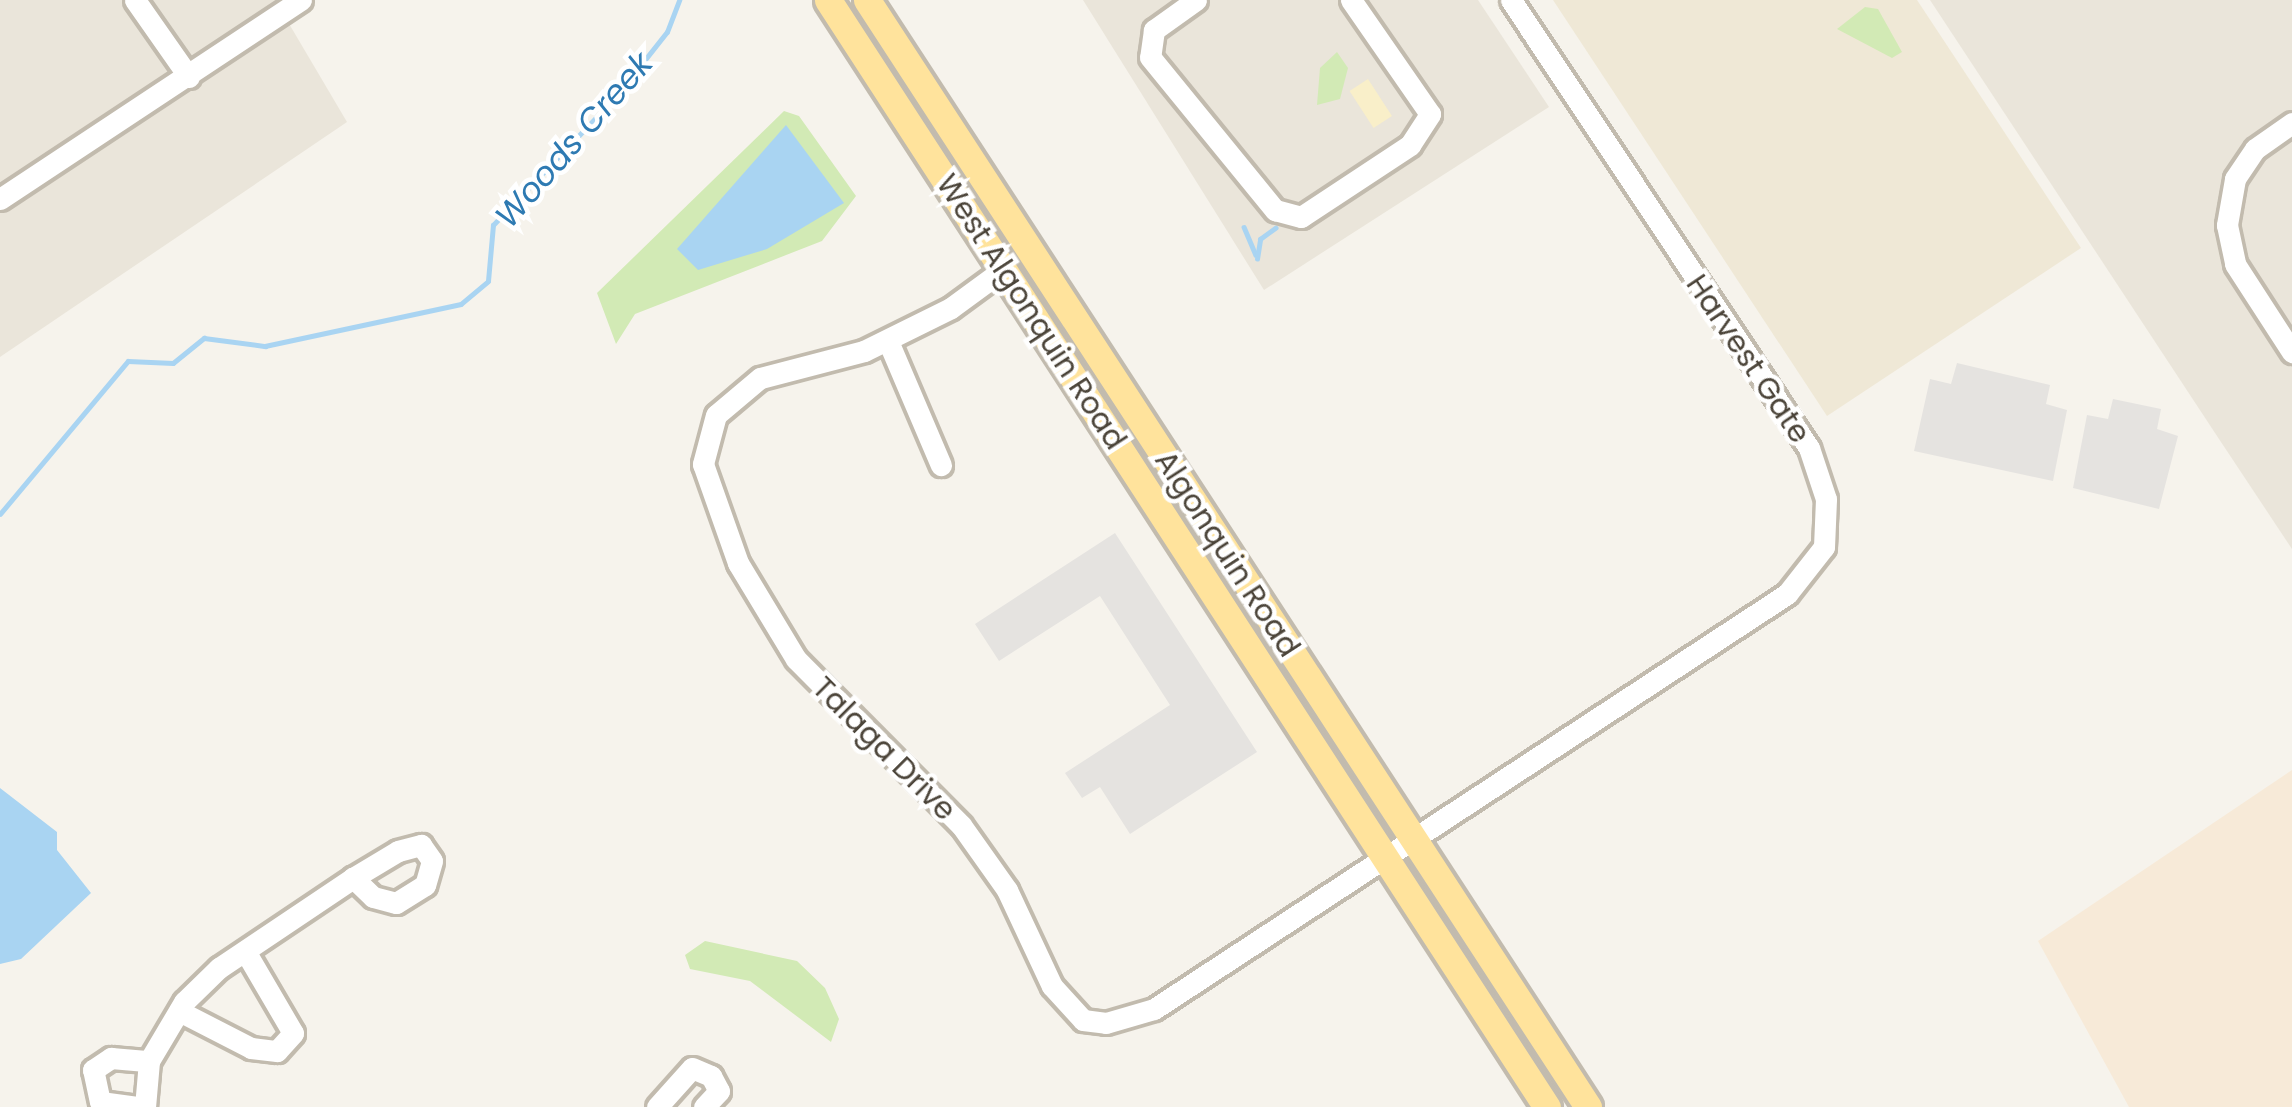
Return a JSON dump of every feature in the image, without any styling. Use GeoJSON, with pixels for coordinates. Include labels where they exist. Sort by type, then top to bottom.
{"type":"FeatureCollection","features":[{"type":"Feature","properties":{"kind":"main road","name":"West Algonquin Road"},"geometry":{"type":"LineString","coordinates":[[828,0],[1547,1107]]}},
{"type":"Feature","properties":{"kind":"main road","name":"Algonquin Road"},"geometry":{"type":"LineString","coordinates":[[867,0],[1588,1107]]}},
{"type":"Feature","properties":{"kind":"street"},"geometry":{"type":"LineString","coordinates":[[135,0],[188,77]]}},
{"type":"Feature","properties":{"kind":"street"},"geometry":{"type":"LineString","coordinates":[[0,199],[301,0]]}},
{"type":"Feature","properties":{"kind":"street"},"geometry":{"type":"LineString","coordinates":[[1196,0],[1154,29],[1155,67],[1275,210],[1301,217],[1410,145],[1430,114],[1351,0]]}},
{"type":"Feature","properties":{"kind":"street","name":"Harvest Gate"},"geometry":{"type":"LineString","coordinates":[[1414,842],[1787,594],[1824,547],[1826,499],[1809,448],[1511,0]]}},
{"type":"Feature","properties":{"kind":"street"},"geometry":{"type":"LineString","coordinates":[[2292,123],[2255,149],[2235,179],[2228,225],[2235,264],[2292,352]]}},
{"type":"Feature","properties":{"kind":"street","name":"Talaga Drive"},"geometry":{"type":"LineString","coordinates":[[1004,269],[887,341],[786,368],[739,393],[716,415],[703,464],[738,563],[778,635],[822,693],[961,825],[1007,890],[1052,986],[1083,1019],[1106,1023],[1154,1009],[1414,842]]}},
{"type":"Feature","properties":{"kind":"street"},"geometry":{"type":"LineString","coordinates":[[887,341],[940,465]]}},
{"type":"Feature","properties":{"kind":"street"},"geometry":{"type":"LineString","coordinates":[[148,1061],[110,1058],[93,1070],[100,1102],[141,1107],[148,1061],[179,1010],[245,951],[352,878]]}},
{"type":"Feature","properties":{"kind":"street"},"geometry":{"type":"LineString","coordinates":[[179,1010],[251,1048],[277,1051],[293,1033],[245,951]]}},
{"type":"Feature","properties":{"kind":"street"},"geometry":{"type":"LineString","coordinates":[[657,1107],[692,1068],[711,1076],[719,1091],[704,1107]]}},
{"type":"Feature","properties":{"kind":"shaded area"},"geometry":{"type":"Polygon","coordinates":[[[0,0],[275,0],[347,122],[0,357],[0,0]]]}},
{"type":"Feature","properties":{"kind":"shaded area"},"geometry":{"type":"Polygon","coordinates":[[[1083,0],[1478,0],[1549,107],[1264,290],[1083,0]]]}},
{"type":"Feature","properties":{"kind":"shaded area"},"geometry":{"type":"Polygon","coordinates":[[[1553,0],[1917,0],[2081,248],[1827,416],[1553,0]]]}},
{"type":"Feature","properties":{"kind":"shaded area"},"geometry":{"type":"Polygon","coordinates":[[[1930,0],[2292,0],[2292,549],[2219,439],[1930,0]]]}},
{"type":"Feature","properties":{"kind":"shaded area"},"geometry":{"type":"Polygon","coordinates":[[[1957,363],[2050,385],[2046,404],[2067,410],[2053,481],[1914,451],[1930,379],[1951,384],[1957,363]]]}},
{"type":"Feature","properties":{"kind":"shaded area"},"geometry":{"type":"Polygon","coordinates":[[[2113,399],[2161,409],[2157,429],[2178,436],[2159,509],[2073,488],[2087,415],[2108,419],[2113,399]]]}},
{"type":"Feature","properties":{"kind":"shaded area"},"geometry":{"type":"Polygon","coordinates":[[[1115,533],[1257,752],[1130,834],[1100,787],[1082,798],[1065,773],[1170,705],[1100,596],[999,661],[975,624],[1115,533]]]}},
{"type":"Feature","properties":{"kind":"shaded area"},"geometry":{"type":"Polygon","coordinates":[[[2292,770],[2292,1107],[2129,1107],[2038,941],[2292,770]]]}},
{"type":"Feature","properties":{"kind":"green space"},"geometry":{"type":"Polygon","coordinates":[[[1865,7],[1878,9],[1902,52],[1892,58],[1837,29],[1865,7]]]}},
{"type":"Feature","properties":{"kind":"green space"},"geometry":{"type":"Polygon","coordinates":[[[1337,52],[1348,68],[1340,99],[1317,105],[1320,68],[1337,52]]]}},
{"type":"Feature","properties":{"kind":"green space"},"geometry":{"type":"Polygon","coordinates":[[[784,111],[799,116],[856,196],[822,241],[635,314],[616,344],[597,293],[784,111]]]}},
{"type":"Feature","properties":{"kind":"green space"},"geometry":{"type":"Polygon","coordinates":[[[705,941],[797,961],[825,988],[839,1019],[831,1042],[750,981],[690,969],[685,955],[705,941]]]}},
{"type":"Feature","properties":{"kind":"sand"},"geometry":{"type":"Polygon","coordinates":[[[1368,79],[1392,116],[1374,128],[1350,91],[1368,79]]]}},
{"type":"Feature","properties":{"kind":"water"},"geometry":{"type":"Polygon","coordinates":[[[786,125],[844,203],[767,249],[698,270],[677,249],[786,125]]]}},
{"type":"Feature","properties":{"kind":"water"},"geometry":{"type":"Polygon","coordinates":[[[0,788],[57,832],[57,850],[91,893],[21,959],[0,964],[0,788]]]}},
{"type":"Feature","properties":{"kind":"waterway","name":"Woods Creek"},"geometry":{"type":"LineString","coordinates":[[0,514],[128,361],[173,363],[204,338],[265,346],[461,304],[488,281],[493,225],[614,99],[667,32],[679,0]]}},
{"type":"Feature","properties":{"kind":"waterway"},"geometry":{"type":"LineString","coordinates":[[1244,227],[1256,255]]}},
{"type":"Feature","properties":{"kind":"waterway"},"geometry":{"type":"LineString","coordinates":[[1257,259],[1260,239],[1275,228]]}}]}
